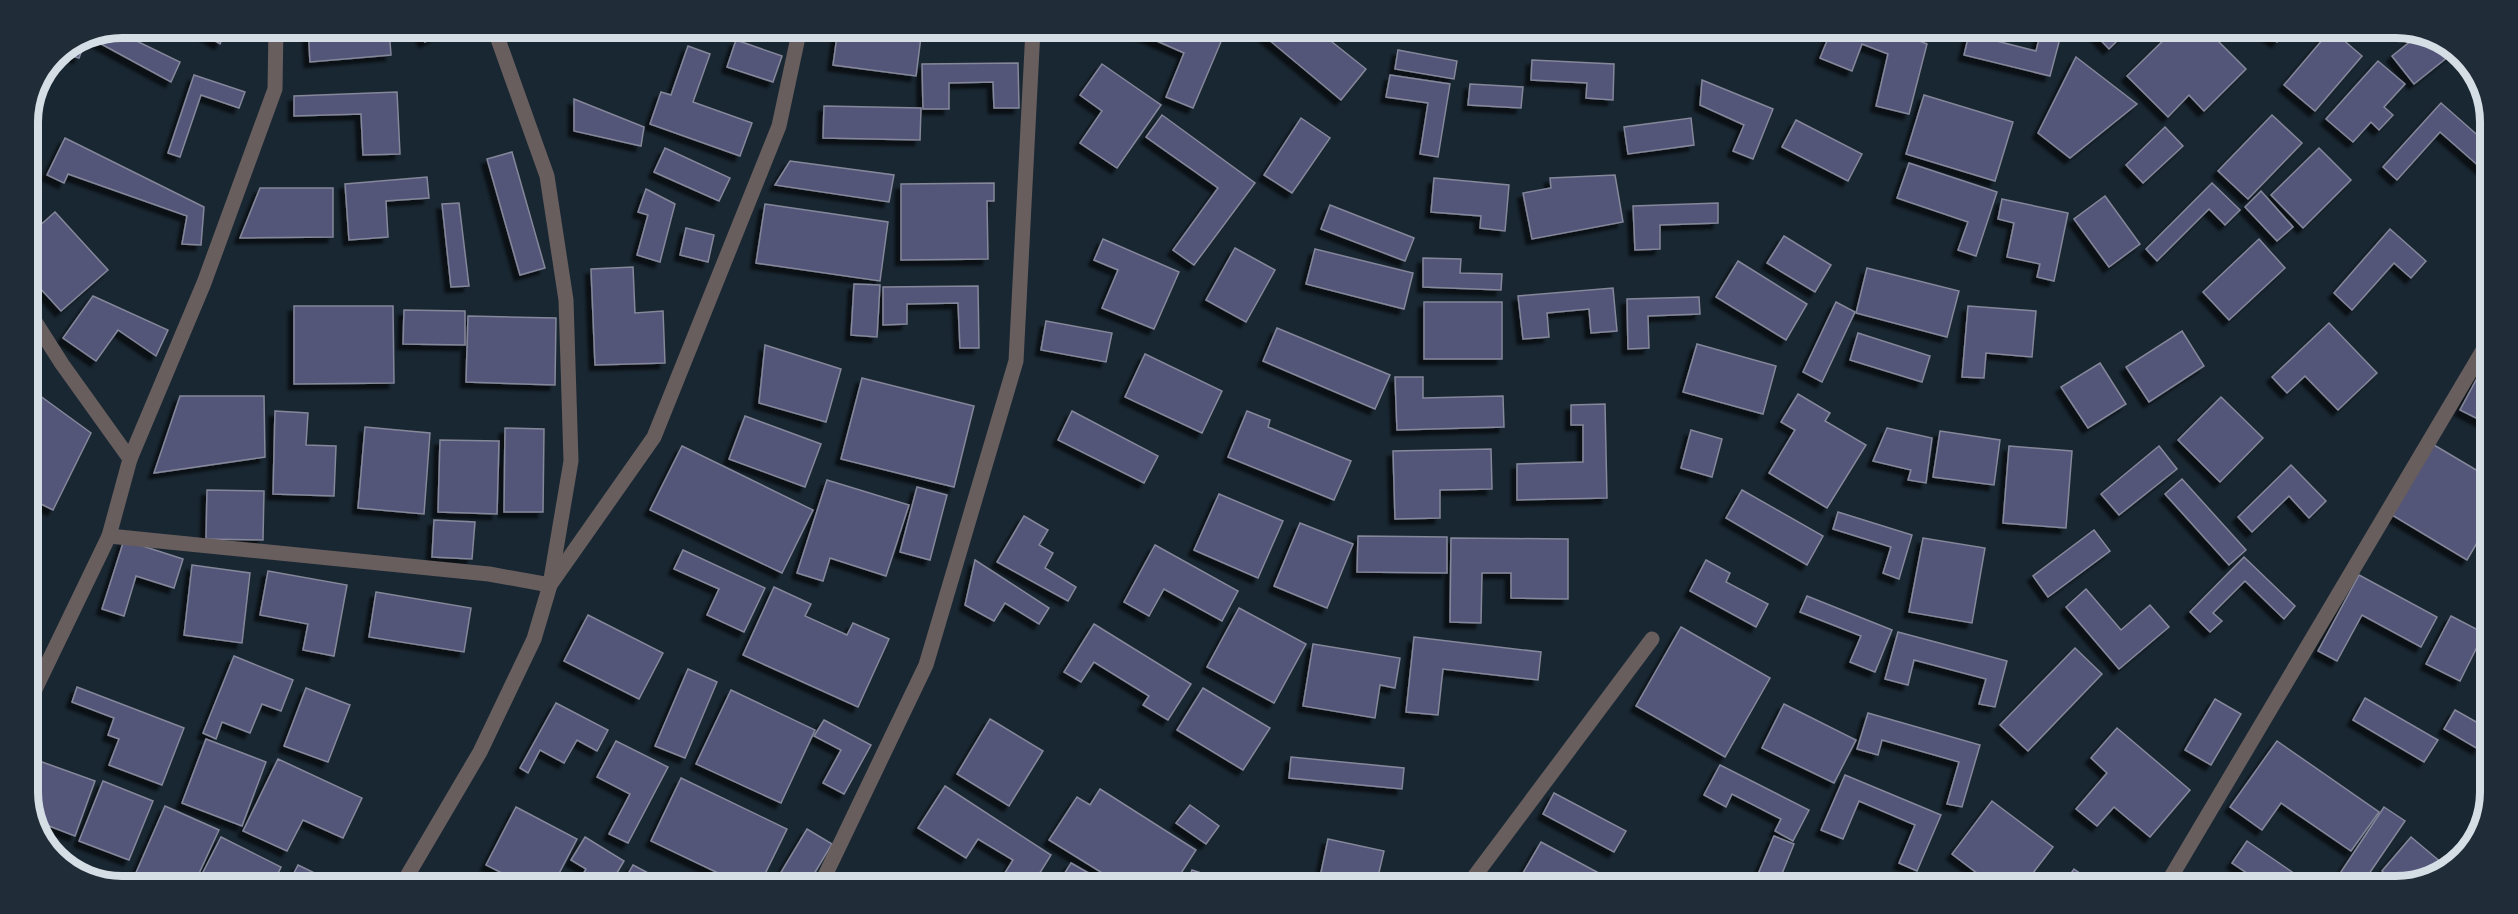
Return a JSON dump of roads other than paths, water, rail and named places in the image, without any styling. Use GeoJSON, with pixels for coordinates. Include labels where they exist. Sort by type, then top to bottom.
{"type":"FeatureCollection","features":[{"type":"Feature","properties":{"kind":"street"},"geometry":{"type":"LineString","coordinates":[[38,683],[109,536],[130,459],[204,283],[275,89],[276,38]]}},
{"type":"Feature","properties":{"kind":"street"},"geometry":{"type":"LineString","coordinates":[[407,877],[480,752],[534,639],[550,585],[572,461],[566,300],[547,176],[498,38]]}},
{"type":"Feature","properties":{"kind":"street"},"geometry":{"type":"LineString","coordinates":[[550,585],[654,437],[779,126],[798,38]]}},
{"type":"Feature","properties":{"kind":"street"},"geometry":{"type":"LineString","coordinates":[[824,877],[926,665],[1016,361],[1033,38]]}},
{"type":"Feature","properties":{"kind":"street"},"geometry":{"type":"LineString","coordinates":[[38,326],[130,459]]}},
{"type":"Feature","properties":{"kind":"street"},"geometry":{"type":"LineString","coordinates":[[2170,877],[2480,355]]}},
{"type":"Feature","properties":{"kind":"street"},"geometry":{"type":"LineString","coordinates":[[109,536],[489,574],[550,585]]}},
{"type":"Feature","properties":{"kind":"street"},"geometry":{"type":"LineString","coordinates":[[1474,877],[1652,639]]}}]}
